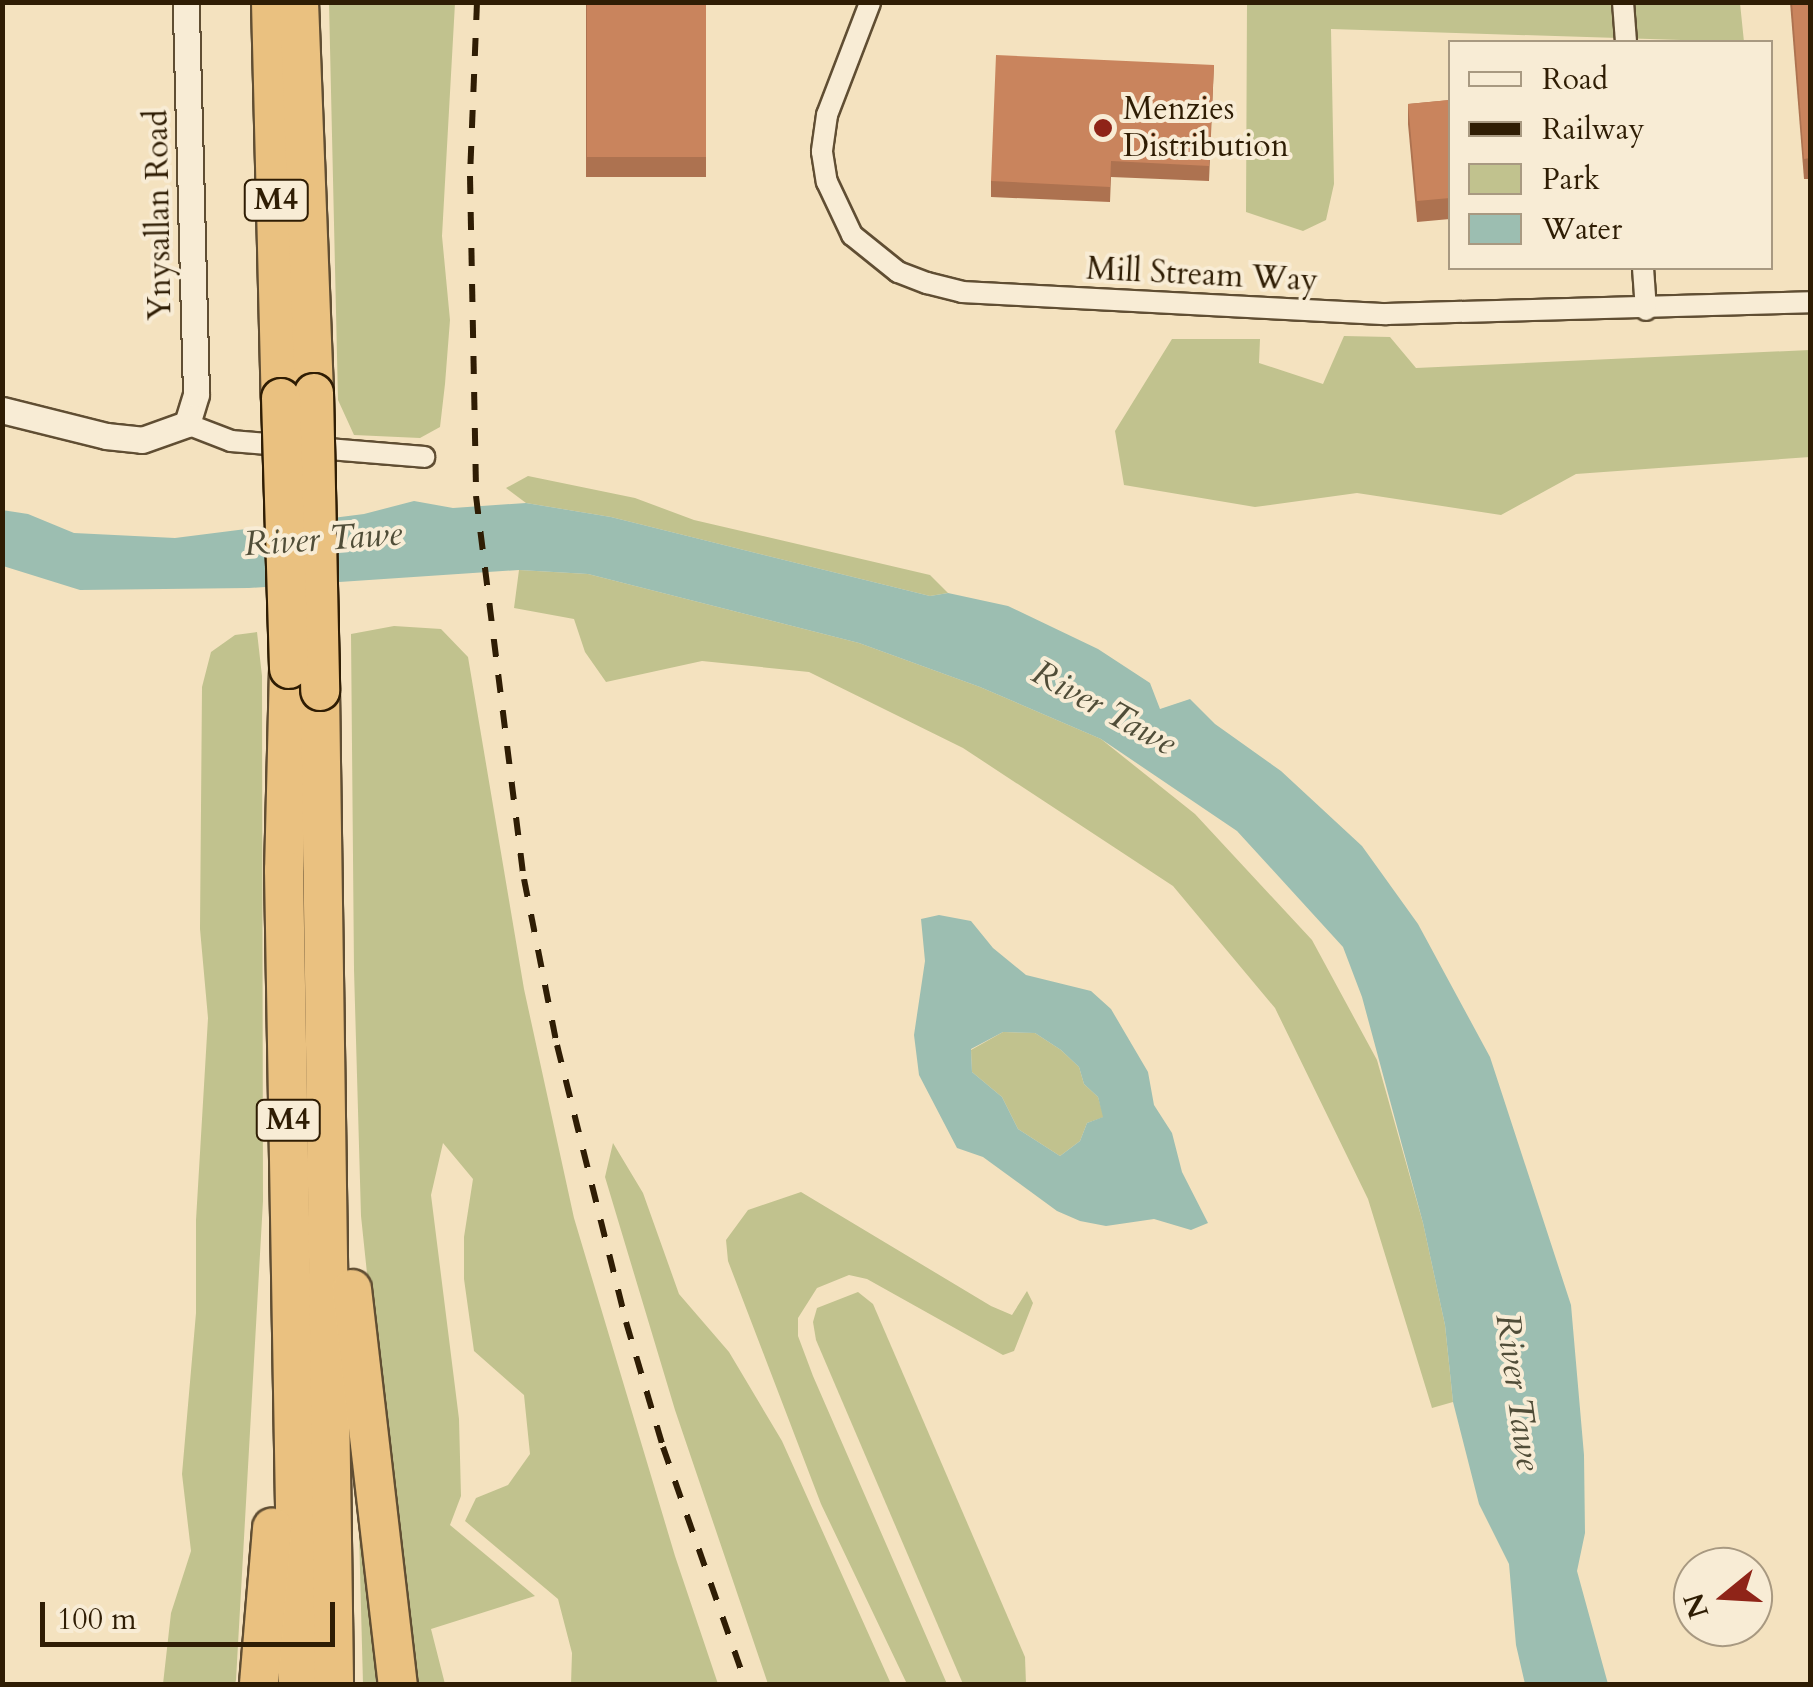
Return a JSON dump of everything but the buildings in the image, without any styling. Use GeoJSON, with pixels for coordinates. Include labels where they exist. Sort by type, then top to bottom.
{"type":"FeatureCollection","features":[{"type":"Feature","properties":{"kind":"highway","name":"M4"},"geometry":{"type":"LineString","coordinates":[[270,2],[320,691],[331,1226],[334,1684]]}},
{"type":"Feature","properties":{"kind":"highway","name":"M4"},"geometry":{"type":"LineString","coordinates":[[298,1684],[284,870],[297,396],[299,2]]}},
{"type":"Feature","properties":{"kind":"highway","name":"M4"},"geometry":{"type":"LineString","coordinates":[[331,1226],[351,1275],[398,1684]]}},
{"type":"Feature","properties":{"kind":"highway","name":"M4"},"geometry":{"type":"LineString","coordinates":[[260,1684],[272,1552],[274,1453],[292,1371]]}},
{"type":"Feature","properties":{"kind":"street","name":"Ynysallan Road"},"geometry":{"type":"LineString","coordinates":[[186,2],[196,394],[186,424]]}},
{"type":"Feature","properties":{"kind":"street"},"geometry":{"type":"LineString","coordinates":[[869,3],[890,2]]}},
{"type":"Feature","properties":{"kind":"street"},"geometry":{"type":"LineString","coordinates":[[1622,2],[1626,40]]}},
{"type":"Feature","properties":{"kind":"street","name":"Mill Stream Way"},"geometry":{"type":"LineString","coordinates":[[869,3],[834,92],[822,152],[835,206],[852,235],[898,272],[962,292],[1386,314],[1646,310],[1810,302]]}},
{"type":"Feature","properties":{"kind":"street"},"geometry":{"type":"LineString","coordinates":[[1643,270],[1646,310]]}},
{"type":"Feature","properties":{"kind":"street"},"geometry":{"type":"LineString","coordinates":[[2,410],[106,436],[142,440],[186,424],[232,441],[424,457]]}},
{"type":"Feature","properties":{"kind":"green space"},"geometry":{"type":"Polygon","coordinates":[[[329,3],[455,3],[442,236],[450,320],[445,384],[440,427],[420,438],[354,435],[338,400],[329,3]]]}},
{"type":"Feature","properties":{"kind":"green space"},"geometry":{"type":"Polygon","coordinates":[[[1247,3],[1740,3],[1744,40],[1331,29],[1334,184],[1326,220],[1303,231],[1246,212],[1247,3]]]}},
{"type":"Feature","properties":{"kind":"green space"},"geometry":{"type":"Polygon","coordinates":[[[1344,336],[1390,337],[1416,368],[1810,350],[1810,457],[1576,474],[1501,515],[1357,493],[1255,507],[1124,485],[1115,431],[1172,339],[1260,339],[1259,363],[1323,384],[1344,336]]]}},
{"type":"Feature","properties":{"kind":"green space"},"geometry":{"type":"Polygon","coordinates":[[[528,476],[635,498],[694,520],[930,575],[948,593],[930,596],[611,517],[526,503],[506,488],[528,476]]]}},
{"type":"Feature","properties":{"kind":"green space"},"geometry":{"type":"Polygon","coordinates":[[[519,570],[588,574],[859,643],[980,687],[1101,739],[1195,814],[1312,940],[1377,1060],[1423,1223],[1445,1325],[1453,1402],[1432,1408],[1368,1199],[1275,1008],[1173,886],[963,748],[809,672],[702,661],[606,682],[585,652],[574,619],[514,608],[519,570]]]}},
{"type":"Feature","properties":{"kind":"green space"},"geometry":{"type":"Polygon","coordinates":[[[394,626],[441,629],[468,657],[524,989],[574,1218],[675,1556],[718,1684],[571,1684],[572,1653],[558,1599],[465,1521],[476,1498],[508,1485],[530,1454],[524,1395],[474,1351],[464,1279],[464,1237],[473,1179],[443,1143],[431,1195],[459,1419],[461,1496],[450,1525],[535,1596],[431,1629],[445,1684],[410,1684],[361,1216],[354,970],[351,634],[394,626]]]}},
{"type":"Feature","properties":{"kind":"green space"},"geometry":{"type":"Polygon","coordinates":[[[257,632],[262,676],[263,1201],[236,1680],[235,1684],[163,1684],[171,1613],[191,1551],[182,1474],[196,1313],[196,1220],[208,1018],[200,929],[202,687],[211,652],[235,635],[257,632]]]}},
{"type":"Feature","properties":{"kind":"green space"},"geometry":{"type":"Polygon","coordinates":[[[1003,1032],[1035,1033],[1061,1050],[1079,1067],[1084,1084],[1098,1097],[1104,1117],[1087,1123],[1080,1141],[1060,1156],[1018,1129],[1002,1097],[972,1072],[971,1050],[1003,1032]]]}},
{"type":"Feature","properties":{"kind":"green space"},"geometry":{"type":"Polygon","coordinates":[[[613,1143],[643,1193],[679,1294],[729,1352],[782,1441],[891,1684],[768,1684],[675,1410],[605,1177],[613,1143]]]}},
{"type":"Feature","properties":{"kind":"green space"},"geometry":{"type":"Polygon","coordinates":[[[801,1192],[991,1306],[1012,1315],[1027,1291],[1033,1303],[1014,1351],[1003,1355],[867,1279],[849,1275],[817,1288],[798,1318],[798,1336],[813,1376],[947,1684],[907,1684],[821,1504],[728,1261],[726,1240],[748,1210],[801,1192]]]}},
{"type":"Feature","properties":{"kind":"green space"},"geometry":{"type":"Polygon","coordinates":[[[858,1292],[873,1304],[1025,1657],[1026,1684],[963,1684],[816,1340],[813,1322],[817,1308],[858,1292]]]}},
{"type":"Feature","properties":{"kind":"green space"},"geometry":{"type":"Polygon","coordinates":[[[363,1462],[387,1684],[363,1684],[359,1532],[363,1462]]]}},
{"type":"Feature","properties":{"kind":"water","name":"River Tawe"},"geometry":{"type":"Polygon","coordinates":[[[414,501],[453,508],[526,503],[611,517],[930,596],[948,593],[1008,606],[1098,649],[1150,683],[1160,709],[1190,699],[1215,724],[1281,771],[1362,846],[1418,924],[1490,1057],[1571,1305],[1584,1455],[1585,1533],[1577,1571],[1608,1684],[1525,1684],[1516,1645],[1509,1564],[1479,1504],[1453,1402],[1445,1325],[1423,1223],[1362,997],[1343,947],[1237,831],[1101,739],[980,687],[859,643],[588,574],[519,570],[249,588],[80,590],[3,566],[2,510],[28,514],[74,533],[175,538],[364,514],[414,501]]]}},
{"type":"Feature","properties":{"kind":"water"},"geometry":{"type":"Polygon","coordinates":[[[939,915],[971,921],[993,948],[1026,975],[1091,991],[1111,1009],[1148,1072],[1154,1105],[1172,1133],[1182,1172],[1208,1223],[1191,1230],[1154,1219],[1106,1226],[1080,1221],[1057,1211],[983,1157],[957,1148],[919,1075],[914,1035],[925,961],[921,919],[939,915]],[[1003,1032],[971,1049],[972,1072],[1002,1097],[1018,1129],[1060,1156],[1080,1141],[1087,1123],[1103,1117],[1098,1097],[1084,1084],[1079,1067],[1035,1033],[1003,1032]]]}},
{"type":"Feature","properties":{"kind":"railway"},"geometry":{"type":"LineString","coordinates":[[477,2],[470,176],[476,496],[524,879],[557,1045],[626,1322],[663,1447],[746,1684]]}},
{"type":"Feature","properties":{"kind":"place","name":"Menzies Distribution"},"geometry":{"type":"Point","coordinates":[1103,128]}}]}
